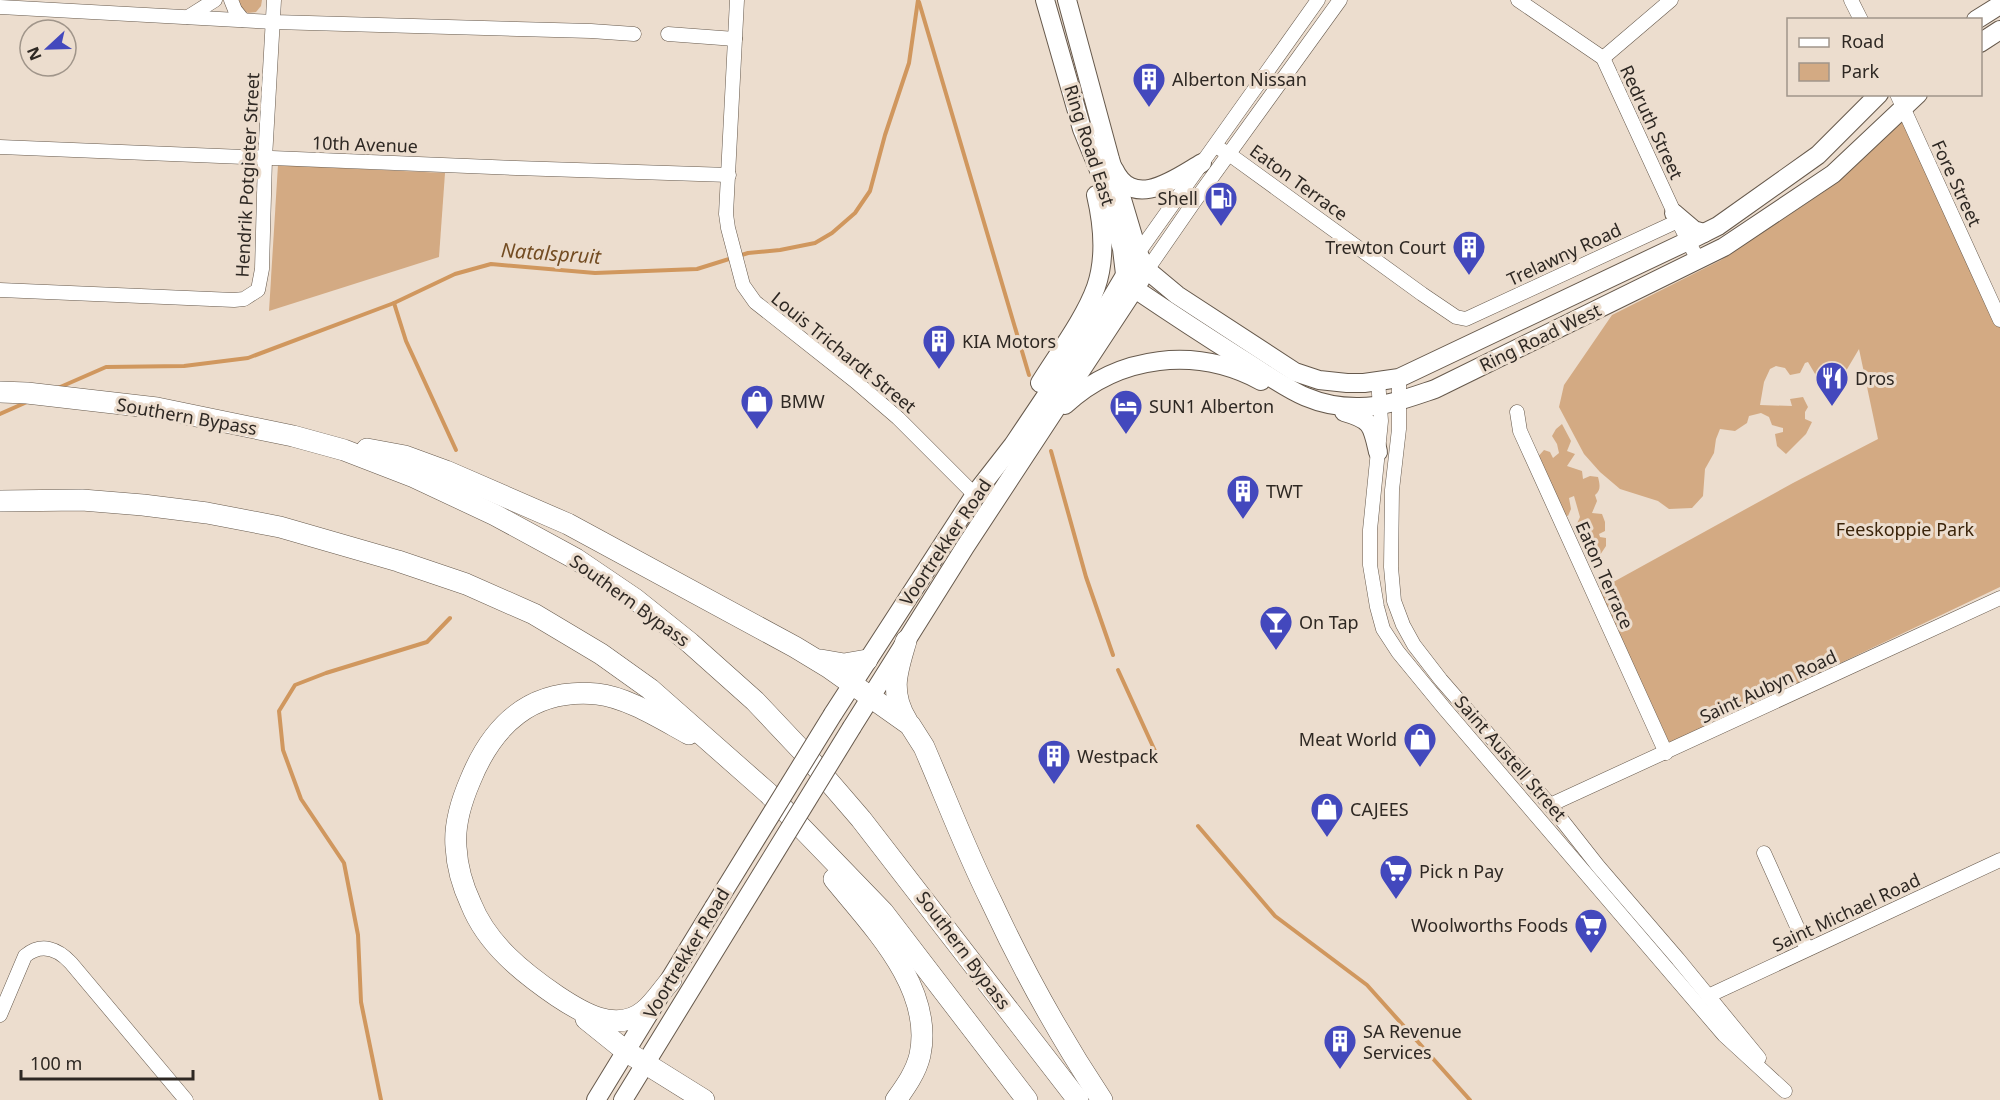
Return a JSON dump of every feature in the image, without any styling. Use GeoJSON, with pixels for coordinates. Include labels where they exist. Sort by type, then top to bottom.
{"type":"FeatureCollection","features":[{"type":"Feature","properties":{"kind":"highway","name":"Southern Bypass"},"geometry":{"type":"LineString","coordinates":[[0,392],[157,408],[293,436],[344,450],[414,477],[495,515],[576,559],[635,599],[755,701],[861,819],[1078,1100]]}},
{"type":"Feature","properties":{"kind":"highway"},"geometry":{"type":"LineString","coordinates":[[293,436],[405,456],[484,487],[568,524],[812,658],[852,683],[910,725]]}},
{"type":"Feature","properties":{"kind":"highway"},"geometry":{"type":"LineString","coordinates":[[0,501],[82,500],[207,513],[279,527],[398,561],[466,584],[534,614],[601,654],[650,689],[768,793],[883,912],[1027,1100]]}},
{"type":"Feature","properties":{"kind":"highway"},"geometry":{"type":"LineString","coordinates":[[906,641],[895,686],[896,700],[924,747],[996,911],[1073,1056],[1102,1100]]}},
{"type":"Feature","properties":{"kind":"highway"},"geometry":{"type":"LineString","coordinates":[[812,658],[837,664],[867,660]]}},
{"type":"Feature","properties":{"kind":"highway"},"geometry":{"type":"LineString","coordinates":[[704,1100],[627,1052],[540,984],[493,942],[471,905],[462,878],[456,848],[460,803],[483,753],[495,734],[510,719],[530,706],[552,697],[600,694],[625,702],[717,747]]}},
{"type":"Feature","properties":{"kind":"highway"},"geometry":{"type":"LineString","coordinates":[[768,793],[881,938],[915,993],[923,1033],[920,1057],[911,1079],[896,1100]]}},
{"type":"Feature","properties":{"kind":"highway"},"geometry":{"type":"LineString","coordinates":[[563,1000],[591,1015],[614,1022],[632,1018],[644,1011],[671,980]]}},
{"type":"Feature","properties":{"kind":"main road","name":"Ring Road East"},"geometry":{"type":"LineString","coordinates":[[1045,0],[1082,129],[1103,180],[1130,281]]}},
{"type":"Feature","properties":{"kind":"main road","name":"Ring Road East"},"geometry":{"type":"LineString","coordinates":[[1067,0],[1110,159],[1138,253],[1147,270]]}},
{"type":"Feature","properties":{"kind":"main road"},"geometry":{"type":"LineString","coordinates":[[1979,18],[2000,5]]}},
{"type":"Feature","properties":{"kind":"main road"},"geometry":{"type":"LineString","coordinates":[[1982,42],[2000,30]]}},
{"type":"Feature","properties":{"kind":"main road","name":"Ring Road West"},"geometry":{"type":"LineString","coordinates":[[1147,270],[1177,295],[1295,372],[1319,380],[1364,383],[1399,378],[1718,226],[1818,155],[1877,96]]}},
{"type":"Feature","properties":{"kind":"main road","name":"Ring Road West"},"geometry":{"type":"LineString","coordinates":[[1130,281],[1289,390],[1321,403],[1361,408],[1399,401],[1435,389],[1724,247],[1833,174],[1900,101]]}},
{"type":"Feature","properties":{"kind":"main road"},"geometry":{"type":"LineString","coordinates":[[976,493],[1015,423],[1088,304],[1096,286],[1100,269],[1102,228],[1082,129]]}},
{"type":"Feature","properties":{"kind":"main road"},"geometry":{"type":"LineString","coordinates":[[1110,159],[1118,176],[1125,183],[1137,189],[1164,186],[1202,163]]}},
{"type":"Feature","properties":{"kind":"main road"},"geometry":{"type":"LineString","coordinates":[[1676,217],[1694,230],[1696,237]]}},
{"type":"Feature","properties":{"kind":"main road","name":"Voortrekker Road"},"geometry":{"type":"LineString","coordinates":[[623,1100],[906,641],[1015,469],[1055,413],[1130,281],[1138,253]]}},
{"type":"Feature","properties":{"kind":"main road","name":"Voortrekker Road"},"geometry":{"type":"LineString","coordinates":[[596,1100],[852,683],[976,493],[1013,445],[1109,302],[1130,281],[1147,270]]}},
{"type":"Feature","properties":{"kind":"main road"},"geometry":{"type":"LineString","coordinates":[[1055,413],[1086,388],[1109,375],[1134,366],[1173,359],[1211,362],[1289,390]]}},
{"type":"Feature","properties":{"kind":"main road"},"geometry":{"type":"LineString","coordinates":[[1321,403],[1366,420],[1374,435],[1378,452]]}},
{"type":"Feature","properties":{"kind":"street"},"geometry":{"type":"LineString","coordinates":[[188,17],[215,0]]}},
{"type":"Feature","properties":{"kind":"street"},"geometry":{"type":"LineString","coordinates":[[231,0],[243,20]]}},
{"type":"Feature","properties":{"kind":"street","name":"Hendrik Potgieter Street"},"geometry":{"type":"LineString","coordinates":[[0,290],[244,299],[258,290],[262,270],[265,158],[274,0]]}},
{"type":"Feature","properties":{"kind":"street","name":"Louis Trichardt Street"},"geometry":{"type":"LineString","coordinates":[[737,0],[726,202],[728,228],[743,285],[761,308],[855,381],[898,418],[976,493]]}},
{"type":"Feature","properties":{"kind":"street","name":"Voortrekker Road"},"geometry":{"type":"LineString","coordinates":[[1138,253],[1318,0]]}},
{"type":"Feature","properties":{"kind":"street","name":"Voortrekker Road"},"geometry":{"type":"LineString","coordinates":[[1147,270],[1340,0]]}},
{"type":"Feature","properties":{"kind":"street","name":"Redruth Street"},"geometry":{"type":"LineString","coordinates":[[1518,0],[1603,58],[1676,217]]}},
{"type":"Feature","properties":{"kind":"street"},"geometry":{"type":"LineString","coordinates":[[1603,58],[1671,0]]}},
{"type":"Feature","properties":{"kind":"street"},"geometry":{"type":"LineString","coordinates":[[1851,0],[1860,18]]}},
{"type":"Feature","properties":{"kind":"street"},"geometry":{"type":"LineString","coordinates":[[0,7],[273,22],[580,30],[634,34]]}},
{"type":"Feature","properties":{"kind":"street"},"geometry":{"type":"LineString","coordinates":[[1300,26],[1315,35]]}},
{"type":"Feature","properties":{"kind":"street"},"geometry":{"type":"LineString","coordinates":[[668,34],[735,39]]}},
{"type":"Feature","properties":{"kind":"street","name":"Fore Street"},"geometry":{"type":"LineString","coordinates":[[1900,101],[2000,320]]}},
{"type":"Feature","properties":{"kind":"street","name":"Eaton Terrace"},"geometry":{"type":"LineString","coordinates":[[1215,146],[1422,294],[1456,317],[1466,319]]}},
{"type":"Feature","properties":{"kind":"street","name":"10th Avenue"},"geometry":{"type":"LineString","coordinates":[[0,147],[729,175]]}},
{"type":"Feature","properties":{"kind":"street","name":"Trelawny Road"},"geometry":{"type":"LineString","coordinates":[[1466,319],[1676,217]]}},
{"type":"Feature","properties":{"kind":"street"},"geometry":{"type":"LineString","coordinates":[[1696,237],[1698,260]]}},
{"type":"Feature","properties":{"kind":"street","name":"Saint Austell Street"},"geometry":{"type":"LineString","coordinates":[[1399,378],[1399,429],[1392,490],[1391,567],[1394,601],[1398,615],[1414,645],[1550,805],[1789,1096]]}},
{"type":"Feature","properties":{"kind":"street","name":"Saint Austell Street"},"geometry":{"type":"LineString","coordinates":[[1378,380],[1381,421],[1370,530],[1370,565],[1383,629],[1398,652],[1444,708],[1724,1035],[1789,1096]]}},
{"type":"Feature","properties":{"kind":"street","name":"Eaton Terrace"},"geometry":{"type":"LineString","coordinates":[[1517,412],[1520,431],[1666,753]]}},
{"type":"Feature","properties":{"kind":"street","name":"Saint Aubyn Road"},"geometry":{"type":"LineString","coordinates":[[1550,805],[2000,598]]}},
{"type":"Feature","properties":{"kind":"street"},"geometry":{"type":"LineString","coordinates":[[1764,853],[1807,949]]}},
{"type":"Feature","properties":{"kind":"street","name":"Saint Michael Road"},"geometry":{"type":"LineString","coordinates":[[1708,996],[2000,860]]}},
{"type":"Feature","properties":{"kind":"street"},"geometry":{"type":"LineString","coordinates":[[0,1016],[25,956],[31,950],[48,948],[57,951],[71,963],[186,1100]]}},
{"type":"Feature","properties":{"kind":"green space"},"geometry":{"type":"Polygon","coordinates":[[[238,0],[262,0],[256,12],[248,13],[240,8],[238,0]]]}},
{"type":"Feature","properties":{"kind":"green space","name":"Feeskoppie Park"},"geometry":{"type":"Polygon","coordinates":[[[1902,112],[2000,320],[2000,587],[1668,745],[1597,591],[1878,439],[1859,349],[1840,381],[1836,371],[1828,370],[1826,380],[1818,379],[1808,362],[1805,363],[1800,373],[1790,375],[1785,368],[1776,366],[1770,369],[1764,382],[1760,405],[1792,406],[1790,399],[1803,397],[1808,407],[1805,419],[1812,422],[1806,434],[1786,454],[1777,446],[1775,434],[1783,432],[1783,428],[1772,425],[1769,417],[1761,413],[1749,416],[1747,423],[1735,431],[1720,429],[1714,453],[1705,469],[1703,496],[1692,508],[1669,509],[1658,501],[1620,489],[1600,472],[1584,454],[1559,407],[1564,385],[1612,315],[1721,260],[1825,191],[1902,112]]]}},
{"type":"Feature","properties":{"kind":"green space"},"geometry":{"type":"Polygon","coordinates":[[[278,165],[445,173],[439,257],[269,311],[278,165]]]}},
{"type":"Feature","properties":{"kind":"green space"},"geometry":{"type":"Polygon","coordinates":[[[1562,424],[1571,441],[1567,451],[1575,454],[1567,466],[1582,471],[1583,479],[1590,476],[1598,477],[1599,480],[1599,489],[1595,495],[1597,501],[1592,513],[1602,514],[1605,531],[1599,534],[1600,537],[1606,538],[1606,546],[1598,558],[1590,561],[1575,528],[1580,517],[1574,496],[1569,498],[1571,509],[1568,516],[1563,514],[1536,459],[1544,450],[1550,452],[1553,458],[1559,453],[1552,436],[1562,424]]]}},
{"type":"Feature","properties":{"kind":"waterway","name":"Natalspruit"},"geometry":{"type":"LineString","coordinates":[[58,388],[106,367],[184,366],[248,358],[394,303],[455,274],[491,264],[595,273],[697,269],[748,253],[815,243],[832,233],[855,213],[870,191],[885,135],[909,63],[918,0]]}},
{"type":"Feature","properties":{"kind":"waterway"},"geometry":{"type":"LineString","coordinates":[[919,2],[1029,375]]}},
{"type":"Feature","properties":{"kind":"waterway"},"geometry":{"type":"LineString","coordinates":[[394,303],[406,341],[456,450]]}},
{"type":"Feature","properties":{"kind":"waterway","name":"Natalspruit"},"geometry":{"type":"LineString","coordinates":[[0,414],[27,402]]}},
{"type":"Feature","properties":{"kind":"waterway"},"geometry":{"type":"LineString","coordinates":[[1051,451],[1086,577],[1113,655]]}},
{"type":"Feature","properties":{"kind":"waterway"},"geometry":{"type":"LineString","coordinates":[[381,1100],[361,1002],[358,935],[344,863],[301,799],[283,750],[279,711],[295,685],[326,673],[427,642],[450,618]]}},
{"type":"Feature","properties":{"kind":"waterway"},"geometry":{"type":"LineString","coordinates":[[1118,670],[1155,751]]}},
{"type":"Feature","properties":{"kind":"waterway"},"geometry":{"type":"LineString","coordinates":[[1198,826],[1275,916],[1367,985],[1470,1100]]}},
{"type":"Feature","properties":{"kind":"place","name":"Alberton Nissan"},"geometry":{"type":"Point","coordinates":[1149,108]}},
{"type":"Feature","properties":{"kind":"place","name":"Shell"},"geometry":{"type":"Point","coordinates":[1221,227]}},
{"type":"Feature","properties":{"kind":"place","name":"Trewton Court"},"geometry":{"type":"Point","coordinates":[1469,276]}},
{"type":"Feature","properties":{"kind":"place","name":"KIA Motors"},"geometry":{"type":"Point","coordinates":[939,370]}},
{"type":"Feature","properties":{"kind":"place","name":"Dros"},"geometry":{"type":"Point","coordinates":[1832,407]}},
{"type":"Feature","properties":{"kind":"place","name":"BMW"},"geometry":{"type":"Point","coordinates":[757,430]}},
{"type":"Feature","properties":{"kind":"place","name":"SUN1 Alberton"},"geometry":{"type":"Point","coordinates":[1126,435]}},
{"type":"Feature","properties":{"kind":"place","name":"TWT"},"geometry":{"type":"Point","coordinates":[1243,520]}},
{"type":"Feature","properties":{"kind":"place","name":"On Tap"},"geometry":{"type":"Point","coordinates":[1276,651]}},
{"type":"Feature","properties":{"kind":"place","name":"Meat World"},"geometry":{"type":"Point","coordinates":[1420,768]}},
{"type":"Feature","properties":{"kind":"place","name":"Westpack"},"geometry":{"type":"Point","coordinates":[1054,785]}},
{"type":"Feature","properties":{"kind":"place","name":"CAJEES"},"geometry":{"type":"Point","coordinates":[1327,838]}},
{"type":"Feature","properties":{"kind":"place","name":"Pick n Pay"},"geometry":{"type":"Point","coordinates":[1396,900]}},
{"type":"Feature","properties":{"kind":"place","name":"Woolworths Foods"},"geometry":{"type":"Point","coordinates":[1591,954]}},
{"type":"Feature","properties":{"kind":"place","name":"SA Revenue Services"},"geometry":{"type":"Point","coordinates":[1340,1070]}}]}
